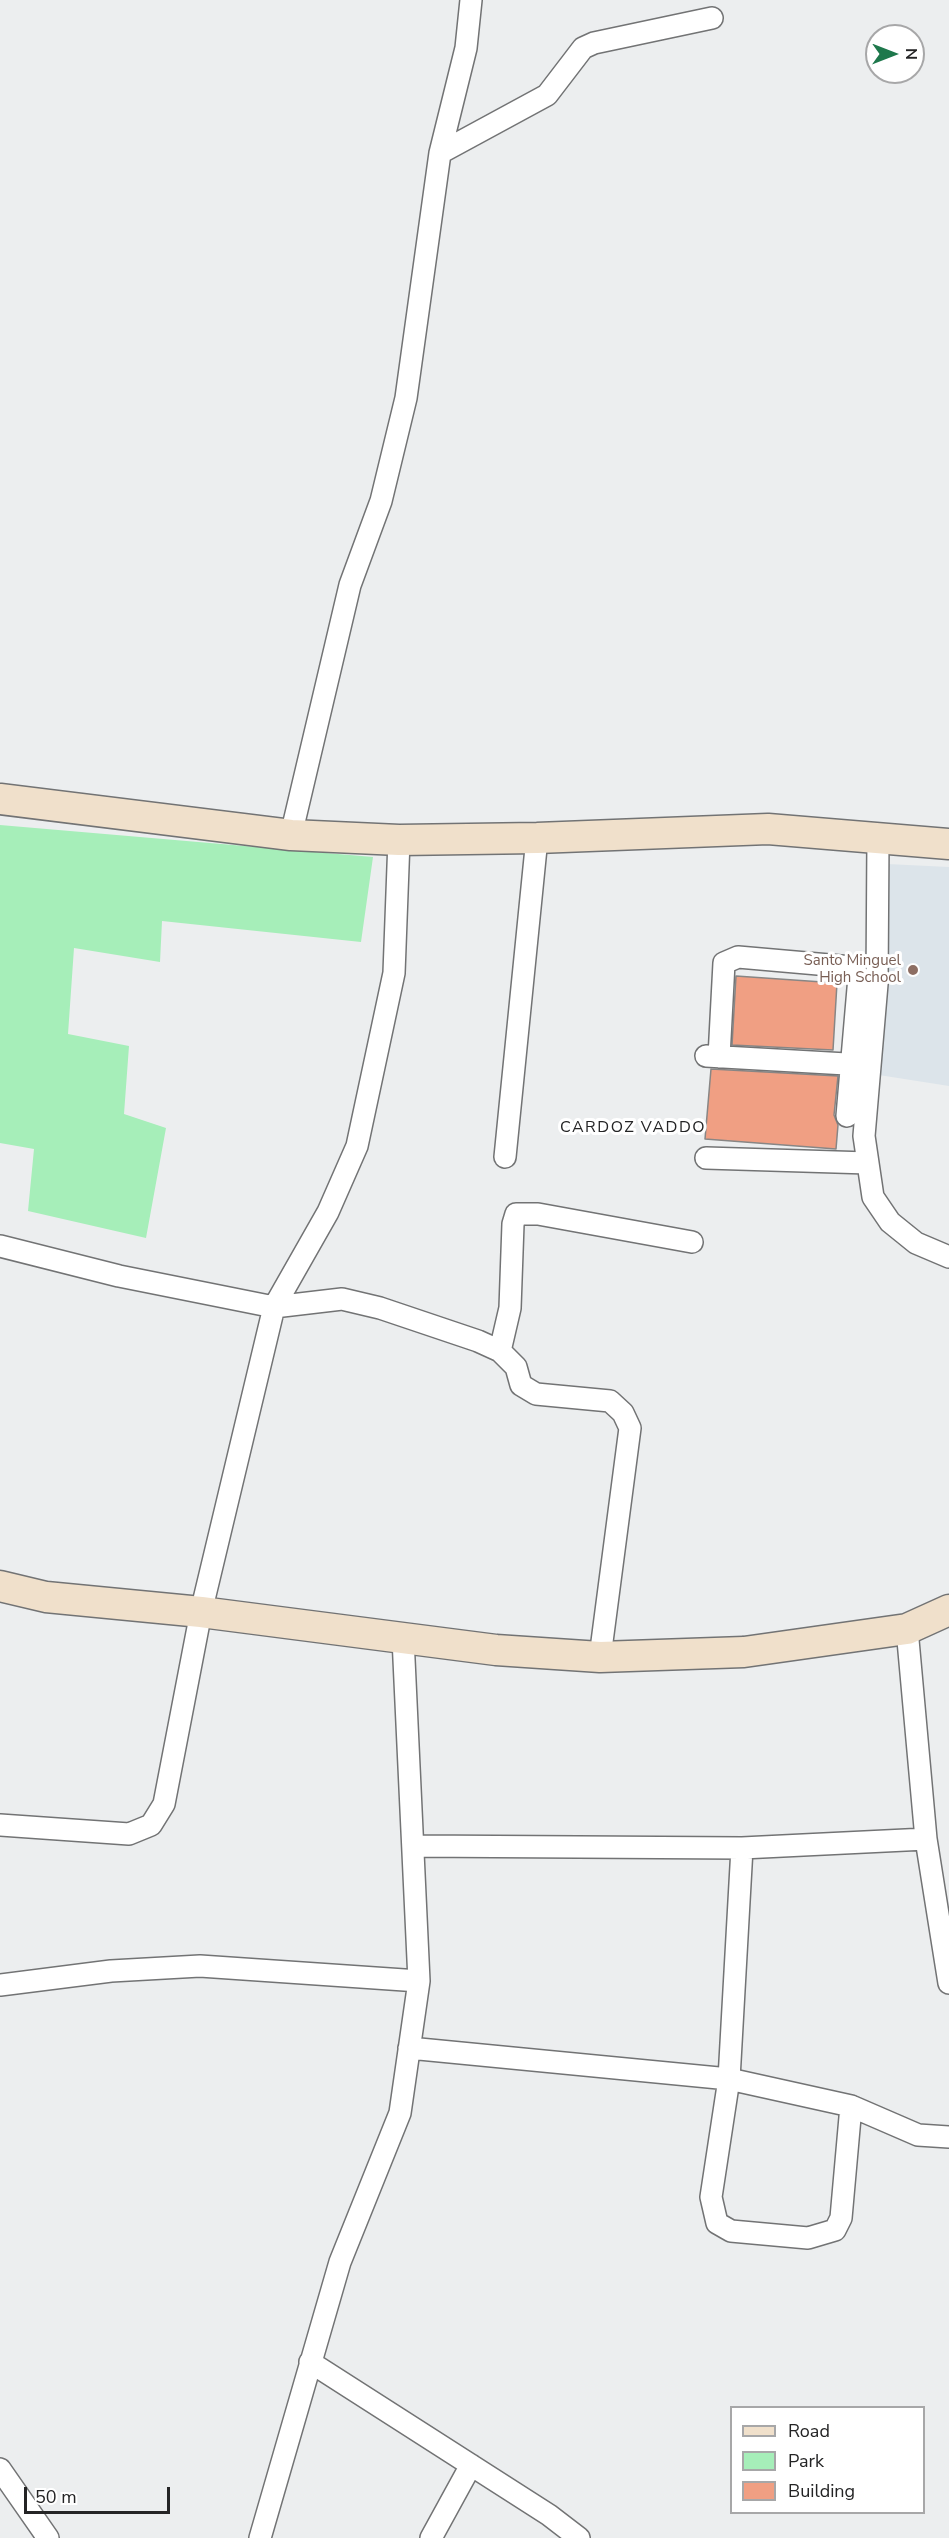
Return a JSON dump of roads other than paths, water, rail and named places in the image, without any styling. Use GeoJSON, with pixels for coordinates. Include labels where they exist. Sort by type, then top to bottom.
{"type":"FeatureCollection","features":[{"type":"Feature","properties":{"kind":"main road"},"geometry":{"type":"LineString","coordinates":[[0,799],[291,835],[399,840],[537,838],[768,829],[949,844]]}},
{"type":"Feature","properties":{"kind":"main road"},"geometry":{"type":"LineString","coordinates":[[0,1586],[46,1597],[201,1612],[496,1650],[600,1657],[744,1652],[907,1629],[949,1610]]}},
{"type":"Feature","properties":{"kind":"street"},"geometry":{"type":"LineString","coordinates":[[291,835],[350,585],[381,501],[406,398],[440,153],[466,48],[471,0]]}},
{"type":"Feature","properties":{"kind":"street"},"geometry":{"type":"LineString","coordinates":[[440,153],[547,95],[583,48],[594,43],[712,18]]}},
{"type":"Feature","properties":{"kind":"street"},"geometry":{"type":"LineString","coordinates":[[505,1157],[537,838]]}},
{"type":"Feature","properties":{"kind":"street"},"geometry":{"type":"LineString","coordinates":[[847,1116],[878,984],[878,839]]}},
{"type":"Feature","properties":{"kind":"street"},"geometry":{"type":"LineString","coordinates":[[0,1825],[129,1834],[151,1825],[164,1804],[201,1612],[274,1307],[328,1212],[357,1146],[394,973],[399,840]]}},
{"type":"Feature","properties":{"kind":"street"},"geometry":{"type":"LineString","coordinates":[[860,1065],[712,1056],[724,963],[738,957],[852,967],[859,977],[864,1136],[873,1197],[890,1222],[916,1243],[949,1257]]}},
{"type":"Feature","properties":{"kind":"street"},"geometry":{"type":"LineString","coordinates":[[706,1158],[868,1163]]}},
{"type":"Feature","properties":{"kind":"street"},"geometry":{"type":"LineString","coordinates":[[500,1351],[510,1308],[513,1224],[516,1214],[538,1214],[692,1242]]}},
{"type":"Feature","properties":{"kind":"street"},"geometry":{"type":"LineString","coordinates":[[0,1246],[119,1276],[274,1307],[342,1299],[380,1308],[478,1341],[500,1351],[516,1366],[521,1385],[536,1394],[610,1401],[623,1413],[630,1428],[600,1657]]}},
{"type":"Feature","properties":{"kind":"street"},"geometry":{"type":"LineString","coordinates":[[907,1629],[926,1839],[949,1983]]}},
{"type":"Feature","properties":{"kind":"street"},"geometry":{"type":"LineString","coordinates":[[260,2538],[340,2262],[400,2113],[419,1982],[403,1638]]}},
{"type":"Feature","properties":{"kind":"street"},"geometry":{"type":"LineString","coordinates":[[413,1846],[742,1848],[926,1839]]}},
{"type":"Feature","properties":{"kind":"street"},"geometry":{"type":"LineString","coordinates":[[742,1848],[729,2079],[711,2197],[717,2223],[731,2231],[808,2238],[835,2230],[841,2218],[850,2106]]}},
{"type":"Feature","properties":{"kind":"street"},"geometry":{"type":"LineString","coordinates":[[0,1985],[111,1971],[200,1966],[419,1982]]}},
{"type":"Feature","properties":{"kind":"street"},"geometry":{"type":"LineString","coordinates":[[409,2048],[729,2079],[850,2106],[918,2135],[949,2137]]}},
{"type":"Feature","properties":{"kind":"street"},"geometry":{"type":"LineString","coordinates":[[310,2362],[549,2515],[579,2538]]}},
{"type":"Feature","properties":{"kind":"street"},"geometry":{"type":"LineString","coordinates":[[431,2538],[471,2465]]}},
{"type":"Feature","properties":{"kind":"street"},"geometry":{"type":"LineString","coordinates":[[0,2469],[48,2538]]}},
{"type":"Feature","properties":{"kind":"place","name":"Santo Minguel High School"},"geometry":{"type":"Point","coordinates":[913,970]}},
{"type":"Feature","properties":{"kind":"district","name":"CARDOZ VADDO"},"geometry":{"type":"Point","coordinates":[633,1128]}}]}
